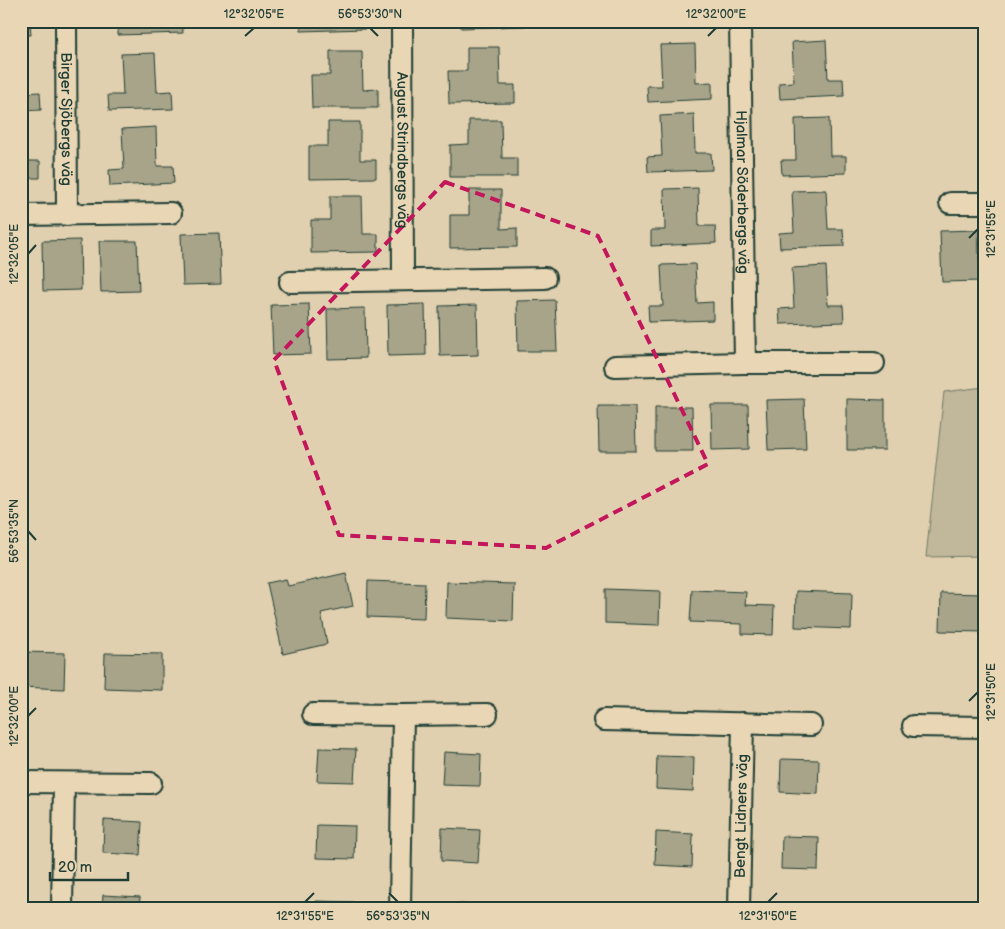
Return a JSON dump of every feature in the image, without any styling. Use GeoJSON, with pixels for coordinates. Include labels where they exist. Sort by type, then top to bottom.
{"type":"FeatureCollection","features":[{"type":"Feature","properties":{"kind":"street","name":"Birger Sjöbergs väg"},"geometry":{"type":"LineString","coordinates":[[66,21],[68,215]]}},
{"type":"Feature","properties":{"kind":"street","name":"August Strindbergs väg"},"geometry":{"type":"LineString","coordinates":[[402,21],[403,279]]}},
{"type":"Feature","properties":{"kind":"street","name":"Hjalmar Söderbergs väg"},"geometry":{"type":"LineString","coordinates":[[740,21],[745,363]]}},
{"type":"Feature","properties":{"kind":"street"},"geometry":{"type":"LineString","coordinates":[[950,203],[984,203]]}},
{"type":"Feature","properties":{"kind":"street"},"geometry":{"type":"LineString","coordinates":[[21,215],[171,213]]}},
{"type":"Feature","properties":{"kind":"street"},"geometry":{"type":"LineString","coordinates":[[290,282],[544,278]]}},
{"type":"Feature","properties":{"kind":"street"},"geometry":{"type":"LineString","coordinates":[[616,366],[874,363]]}},
{"type":"Feature","properties":{"kind":"street"},"geometry":{"type":"LineString","coordinates":[[313,714],[403,716],[487,714]]}},
{"type":"Feature","properties":{"kind":"street"},"geometry":{"type":"LineString","coordinates":[[400,908],[403,716]]}},
{"type":"Feature","properties":{"kind":"street"},"geometry":{"type":"LineString","coordinates":[[604,720],[811,725]]}},
{"type":"Feature","properties":{"kind":"street","name":"Bengt Lidners väg"},"geometry":{"type":"LineString","coordinates":[[739,908],[743,723]]}},
{"type":"Feature","properties":{"kind":"street"},"geometry":{"type":"LineString","coordinates":[[913,726],[984,727]]}},
{"type":"Feature","properties":{"kind":"street"},"geometry":{"type":"LineString","coordinates":[[21,782],[151,783]]}},
{"type":"Feature","properties":{"kind":"street"},"geometry":{"type":"LineString","coordinates":[[62,908],[64,783]]}},
{"type":"Feature","properties":{"kind":"highlighted area"},"geometry":{"type":"Polygon","coordinates":[[[445,182],[598,236],[708,464],[546,548],[339,535],[274,360],[445,182]]]}},
{"type":"Feature","properties":{"kind":"shaded area"},"geometry":{"type":"Polygon","coordinates":[[[984,387],[984,556],[926,557],[944,392],[984,387]]]}},
{"type":"Feature","properties":{"kind":"building"},"geometry":{"type":"Polygon","coordinates":[[[21,21],[30,21],[31,35],[21,35],[21,21]]]}},
{"type":"Feature","properties":{"kind":"building"},"geometry":{"type":"Polygon","coordinates":[[[118,21],[182,21],[183,33],[118,35],[118,21]]]}},
{"type":"Feature","properties":{"kind":"building"},"geometry":{"type":"Polygon","coordinates":[[[300,21],[365,21],[365,29],[301,31],[300,21]]]}},
{"type":"Feature","properties":{"kind":"building"},"geometry":{"type":"Polygon","coordinates":[[[461,21],[525,21],[525,26],[461,28],[461,21]]]}},
{"type":"Feature","properties":{"kind":"building"},"geometry":{"type":"Polygon","coordinates":[[[635,21],[700,21],[700,23],[635,26],[635,21]]]}},
{"type":"Feature","properties":{"kind":"building"},"geometry":{"type":"Polygon","coordinates":[[[826,40],[828,79],[843,79],[844,96],[780,99],[779,83],[794,82],[792,42],[826,40]]]}},
{"type":"Feature","properties":{"kind":"building"},"geometry":{"type":"Polygon","coordinates":[[[695,44],[696,83],[712,82],[712,99],[648,102],[647,86],[662,86],[660,45],[695,44]]]}},
{"type":"Feature","properties":{"kind":"building"},"geometry":{"type":"Polygon","coordinates":[[[467,47],[499,47],[500,85],[515,85],[515,103],[449,104],[448,71],[467,71],[467,47]]]}},
{"type":"Feature","properties":{"kind":"building"},"geometry":{"type":"Polygon","coordinates":[[[330,51],[362,51],[363,90],[378,89],[378,108],[312,108],[311,75],[330,75],[330,51]]]}},
{"type":"Feature","properties":{"kind":"building"},"geometry":{"type":"Polygon","coordinates":[[[155,53],[157,92],[172,91],[173,109],[109,111],[108,95],[123,95],[121,54],[155,53]]]}},
{"type":"Feature","properties":{"kind":"building"},"geometry":{"type":"Polygon","coordinates":[[[21,54],[23,54],[25,93],[40,92],[41,110],[21,111],[21,54]]]}},
{"type":"Feature","properties":{"kind":"building"},"geometry":{"type":"Polygon","coordinates":[[[694,114],[695,153],[711,153],[712,170],[648,172],[647,157],[662,156],[660,116],[694,114]]]}},
{"type":"Feature","properties":{"kind":"building"},"geometry":{"type":"Polygon","coordinates":[[[829,118],[830,156],[846,156],[846,173],[782,175],[781,160],[796,160],[795,119],[829,118]]]}},
{"type":"Feature","properties":{"kind":"building"},"geometry":{"type":"Polygon","coordinates":[[[469,120],[501,120],[502,158],[517,158],[517,177],[450,177],[450,145],[469,144],[469,120]]]}},
{"type":"Feature","properties":{"kind":"building"},"geometry":{"type":"Polygon","coordinates":[[[21,122],[24,161],[40,161],[40,178],[21,178],[21,122]]]}},
{"type":"Feature","properties":{"kind":"building"},"geometry":{"type":"Polygon","coordinates":[[[328,122],[360,122],[360,160],[376,160],[376,178],[309,179],[309,146],[328,146],[328,122]]]}},
{"type":"Feature","properties":{"kind":"building"},"geometry":{"type":"Polygon","coordinates":[[[156,127],[157,166],[173,166],[174,183],[110,186],[109,170],[124,169],[122,129],[156,127]]]}},
{"type":"Feature","properties":{"kind":"building"},"geometry":{"type":"Polygon","coordinates":[[[698,188],[699,226],[715,226],[716,243],[651,246],[651,230],[665,230],[664,189],[698,188]]]}},
{"type":"Feature","properties":{"kind":"building"},"geometry":{"type":"Polygon","coordinates":[[[469,190],[501,190],[501,229],[517,228],[517,247],[450,248],[450,215],[469,215],[469,190]]]}},
{"type":"Feature","properties":{"kind":"building"},"geometry":{"type":"Polygon","coordinates":[[[826,190],[828,229],[843,229],[844,246],[780,248],[779,233],[794,232],[792,191],[826,190]]]}},
{"type":"Feature","properties":{"kind":"building"},"geometry":{"type":"Polygon","coordinates":[[[330,196],[362,196],[363,234],[378,234],[378,252],[311,253],[311,220],[330,220],[330,196]]]}},
{"type":"Feature","properties":{"kind":"building"},"geometry":{"type":"Polygon","coordinates":[[[978,230],[980,281],[942,282],[940,231],[978,230]]]}},
{"type":"Feature","properties":{"kind":"building"},"geometry":{"type":"Polygon","coordinates":[[[219,233],[221,284],[183,285],[181,234],[219,233]]]}},
{"type":"Feature","properties":{"kind":"building"},"geometry":{"type":"Polygon","coordinates":[[[21,238],[25,238],[26,288],[21,288],[21,238]]]}},
{"type":"Feature","properties":{"kind":"building"},"geometry":{"type":"Polygon","coordinates":[[[80,240],[81,290],[43,291],[42,241],[80,240]]]}},
{"type":"Feature","properties":{"kind":"building"},"geometry":{"type":"Polygon","coordinates":[[[99,241],[137,241],[139,291],[101,292],[99,241]]]}},
{"type":"Feature","properties":{"kind":"building"},"geometry":{"type":"Polygon","coordinates":[[[695,264],[697,303],[713,302],[713,320],[649,322],[648,306],[663,306],[661,265],[695,264]]]}},
{"type":"Feature","properties":{"kind":"building"},"geometry":{"type":"Polygon","coordinates":[[[826,266],[828,305],[843,305],[844,322],[780,324],[779,309],[794,308],[792,268],[826,266]]]}},
{"type":"Feature","properties":{"kind":"building"},"geometry":{"type":"Polygon","coordinates":[[[555,300],[557,351],[518,351],[517,301],[555,300]]]}},
{"type":"Feature","properties":{"kind":"building"},"geometry":{"type":"Polygon","coordinates":[[[309,304],[311,354],[273,355],[271,305],[309,304]]]}},
{"type":"Feature","properties":{"kind":"building"},"geometry":{"type":"Polygon","coordinates":[[[425,304],[426,355],[388,356],[387,305],[425,304]]]}},
{"type":"Feature","properties":{"kind":"building"},"geometry":{"type":"Polygon","coordinates":[[[477,305],[478,355],[440,356],[439,306],[477,305]]]}},
{"type":"Feature","properties":{"kind":"building"},"geometry":{"type":"Polygon","coordinates":[[[365,308],[366,358],[328,359],[327,309],[365,308]]]}},
{"type":"Feature","properties":{"kind":"building"},"geometry":{"type":"Polygon","coordinates":[[[804,399],[806,449],[768,450],[766,400],[804,399]]]}},
{"type":"Feature","properties":{"kind":"building"},"geometry":{"type":"Polygon","coordinates":[[[847,399],[885,400],[885,450],[847,450],[847,399]]]}},
{"type":"Feature","properties":{"kind":"building"},"geometry":{"type":"Polygon","coordinates":[[[711,405],[748,405],[749,449],[712,450],[711,405]]]}},
{"type":"Feature","properties":{"kind":"building"},"geometry":{"type":"Polygon","coordinates":[[[598,406],[635,406],[636,451],[599,451],[598,406]]]}},
{"type":"Feature","properties":{"kind":"building"},"geometry":{"type":"Polygon","coordinates":[[[655,407],[692,407],[693,451],[655,451],[655,407]]]}},
{"type":"Feature","properties":{"kind":"building"},"geometry":{"type":"Polygon","coordinates":[[[346,573],[353,606],[321,613],[327,644],[283,654],[267,583],[286,579],[288,586],[346,573]]]}},
{"type":"Feature","properties":{"kind":"building"},"geometry":{"type":"Polygon","coordinates":[[[368,581],[425,583],[424,619],[367,617],[368,581]]]}},
{"type":"Feature","properties":{"kind":"building"},"geometry":{"type":"Polygon","coordinates":[[[447,582],[514,584],[513,621],[446,618],[447,582]]]}},
{"type":"Feature","properties":{"kind":"building"},"geometry":{"type":"Polygon","coordinates":[[[605,589],[660,591],[659,625],[605,623],[605,589]]]}},
{"type":"Feature","properties":{"kind":"building"},"geometry":{"type":"Polygon","coordinates":[[[692,590],[746,592],[745,605],[774,606],[773,635],[742,634],[742,624],[690,622],[692,590]]]}},
{"type":"Feature","properties":{"kind":"building"},"geometry":{"type":"Polygon","coordinates":[[[796,591],[852,593],[851,629],[795,627],[796,591]]]}},
{"type":"Feature","properties":{"kind":"building"},"geometry":{"type":"Polygon","coordinates":[[[941,593],[984,594],[984,632],[940,631],[941,593]]]}},
{"type":"Feature","properties":{"kind":"building"},"geometry":{"type":"Polygon","coordinates":[[[21,652],[65,653],[64,689],[21,687],[21,652]]]}},
{"type":"Feature","properties":{"kind":"building"},"geometry":{"type":"Polygon","coordinates":[[[105,653],[162,654],[162,690],[104,688],[105,653]]]}},
{"type":"Feature","properties":{"kind":"building"},"geometry":{"type":"Polygon","coordinates":[[[319,748],[356,749],[354,782],[317,781],[319,748]]]}},
{"type":"Feature","properties":{"kind":"building"},"geometry":{"type":"Polygon","coordinates":[[[444,752],[481,754],[480,786],[442,785],[444,752]]]}},
{"type":"Feature","properties":{"kind":"building"},"geometry":{"type":"Polygon","coordinates":[[[657,756],[694,757],[693,791],[656,789],[657,756]]]}},
{"type":"Feature","properties":{"kind":"building"},"geometry":{"type":"Polygon","coordinates":[[[781,759],[819,760],[818,794],[780,792],[781,759]]]}},
{"type":"Feature","properties":{"kind":"building"},"geometry":{"type":"Polygon","coordinates":[[[104,820],[142,822],[140,855],[103,853],[104,820]]]}},
{"type":"Feature","properties":{"kind":"building"},"geometry":{"type":"Polygon","coordinates":[[[317,825],[355,826],[354,859],[316,858],[317,825]]]}},
{"type":"Feature","properties":{"kind":"building"},"geometry":{"type":"Polygon","coordinates":[[[442,828],[480,830],[478,863],[441,861],[442,828]]]}},
{"type":"Feature","properties":{"kind":"building"},"geometry":{"type":"Polygon","coordinates":[[[656,832],[693,834],[692,867],[655,865],[656,832]]]}},
{"type":"Feature","properties":{"kind":"building"},"geometry":{"type":"Polygon","coordinates":[[[782,836],[819,837],[818,870],[781,869],[782,836]]]}},
{"type":"Feature","properties":{"kind":"building"},"geometry":{"type":"Polygon","coordinates":[[[103,895],[140,897],[139,908],[102,908],[103,895]]]}},
{"type":"Feature","properties":{"kind":"building"},"geometry":{"type":"Polygon","coordinates":[[[316,901],[353,902],[353,908],[315,908],[316,901]]]}},
{"type":"Feature","properties":{"kind":"building"},"geometry":{"type":"Polygon","coordinates":[[[443,903],[477,905],[477,908],[443,908],[443,903]]]}}]}
